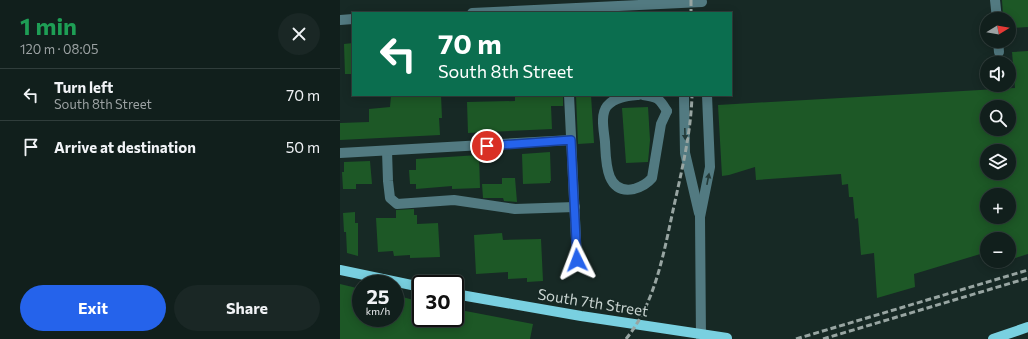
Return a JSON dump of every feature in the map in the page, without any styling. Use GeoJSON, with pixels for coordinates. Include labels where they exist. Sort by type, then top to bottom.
{"type":"FeatureCollection","features":[{"type":"Feature","properties":{"kind":"main road"},"geometry":{"type":"LineString","coordinates":[[340,270],[412,285]]}},
{"type":"Feature","properties":{"kind":"main road","name":"South 7th Street"},"geometry":{"type":"LineString","coordinates":[[464,296],[701,337],[727,338]]}},
{"type":"Feature","properties":{"kind":"main road"},"geometry":{"type":"LineString","coordinates":[[994,339],[1028,327]]}},
{"type":"Feature","properties":{"kind":"street"},"geometry":{"type":"LineString","coordinates":[[995,0],[996,12]]}},
{"type":"Feature","properties":{"kind":"street"},"geometry":{"type":"LineString","coordinates":[[488,12],[565,7],[681,5],[702,1],[703,12]]}},
{"type":"Feature","properties":{"kind":"street"},"geometry":{"type":"LineString","coordinates":[[340,20],[352,19]]}},
{"type":"Feature","properties":{"kind":"street"},"geometry":{"type":"LineString","coordinates":[[999,48],[999,52]]}},
{"type":"Feature","properties":{"kind":"street"},"geometry":{"type":"LineString","coordinates":[[569,96],[577,260]]}},
{"type":"Feature","properties":{"kind":"street"},"geometry":{"type":"LineString","coordinates":[[630,96],[621,97],[611,102],[606,107],[604,118],[607,171],[612,181],[617,186],[625,189],[632,189],[648,182],[652,178],[661,124],[667,111]]}},
{"type":"Feature","properties":{"kind":"street"},"geometry":{"type":"LineString","coordinates":[[655,96],[661,101],[667,111]]}},
{"type":"Feature","properties":{"kind":"street"},"geometry":{"type":"LineString","coordinates":[[684,96],[686,152],[700,217],[701,337]]}},
{"type":"Feature","properties":{"kind":"street"},"geometry":{"type":"LineString","coordinates":[[700,217],[710,167],[707,96]]}},
{"type":"Feature","properties":{"kind":"street"},"geometry":{"type":"LineString","coordinates":[[667,111],[684,109]]}},
{"type":"Feature","properties":{"kind":"street"},"geometry":{"type":"LineString","coordinates":[[340,154],[571,140]]}},
{"type":"Feature","properties":{"kind":"street"},"geometry":{"type":"LineString","coordinates":[[387,151],[390,198],[397,204],[454,200],[515,209],[575,207]]}},
{"type":"Feature","properties":{"kind":"building"},"geometry":{"type":"Polygon","coordinates":[[[1002,0],[1028,0],[1028,27],[1016,28],[1016,12],[1003,12],[1002,0]]]}},
{"type":"Feature","properties":{"kind":"building"},"geometry":{"type":"Polygon","coordinates":[[[352,43],[352,74],[345,74],[344,44],[352,43]]]}},
{"type":"Feature","properties":{"kind":"building"},"geometry":{"type":"Polygon","coordinates":[[[1028,51],[1028,254],[1016,258],[1016,232],[980,232],[980,254],[914,274],[915,287],[877,298],[874,253],[861,255],[858,218],[855,219],[853,197],[849,197],[848,184],[842,185],[841,174],[756,180],[755,167],[722,176],[718,105],[980,90],[980,92],[1016,92],[1016,56],[1012,56],[1012,52],[1028,51]]]}},
{"type":"Feature","properties":{"kind":"building"},"geometry":{"type":"Polygon","coordinates":[[[391,96],[441,96],[442,118],[439,118],[440,135],[340,140],[340,123],[369,122],[369,109],[390,107],[391,96]]]}},
{"type":"Feature","properties":{"kind":"building"},"geometry":{"type":"Polygon","coordinates":[[[515,96],[563,96],[563,106],[551,106],[552,129],[468,133],[467,102],[515,101],[515,96]]]}},
{"type":"Feature","properties":{"kind":"building"},"geometry":{"type":"Polygon","coordinates":[[[576,96],[591,96],[594,143],[578,144],[576,96]]]}},
{"type":"Feature","properties":{"kind":"building"},"geometry":{"type":"Polygon","coordinates":[[[648,107],[650,140],[648,162],[626,163],[622,108],[648,107]]]}},
{"type":"Feature","properties":{"kind":"building"},"geometry":{"type":"Polygon","coordinates":[[[550,152],[550,183],[523,184],[522,154],[550,152]]]}},
{"type":"Feature","properties":{"kind":"building"},"geometry":{"type":"Polygon","coordinates":[[[479,155],[480,188],[452,189],[452,186],[416,189],[416,184],[410,184],[409,170],[416,170],[416,159],[479,155]]]}},
{"type":"Feature","properties":{"kind":"building"},"geometry":{"type":"Polygon","coordinates":[[[370,161],[372,184],[356,184],[356,189],[343,189],[342,172],[344,172],[344,162],[370,161]]]}},
{"type":"Feature","properties":{"kind":"building"},"geometry":{"type":"Polygon","coordinates":[[[502,178],[515,178],[517,202],[504,201],[503,198],[483,198],[482,184],[502,184],[502,178]]]}},
{"type":"Feature","properties":{"kind":"building"},"geometry":{"type":"Polygon","coordinates":[[[414,209],[414,215],[417,215],[417,224],[438,223],[440,257],[410,258],[410,255],[394,256],[393,251],[378,252],[376,218],[396,218],[396,210],[414,209]]]}},
{"type":"Feature","properties":{"kind":"building"},"geometry":{"type":"Polygon","coordinates":[[[355,212],[355,223],[358,223],[358,256],[347,253],[346,232],[344,232],[343,213],[355,212]]]}},
{"type":"Feature","properties":{"kind":"building"},"geometry":{"type":"Polygon","coordinates":[[[502,233],[503,240],[541,239],[543,281],[527,282],[527,278],[508,279],[508,272],[476,274],[474,235],[502,233]]]}},
{"type":"Feature","properties":{"kind":"building"},"geometry":{"type":"Polygon","coordinates":[[[340,284],[352,287],[352,327],[404,327],[404,297],[412,300],[412,327],[464,327],[464,311],[533,324],[530,339],[340,339],[340,284]]]}},
{"type":"Feature","properties":{"kind":"railway"},"geometry":{"type":"LineString","coordinates":[[691,0],[691,12]]}},
{"type":"Feature","properties":{"kind":"railway"},"geometry":{"type":"LineString","coordinates":[[626,339],[645,309],[658,276],[686,151],[692,96]]}},
{"type":"Feature","properties":{"kind":"railway"},"geometry":{"type":"LineString","coordinates":[[796,339],[1028,270]]}},
{"type":"Feature","properties":{"kind":"railway"},"geometry":{"type":"LineString","coordinates":[[823,339],[1028,278]]}},
{"type":"Feature","properties":{"kind":"route"},"geometry":{"type":"LineString","coordinates":[[487,146],[571,140],[577,260]]}}]}
